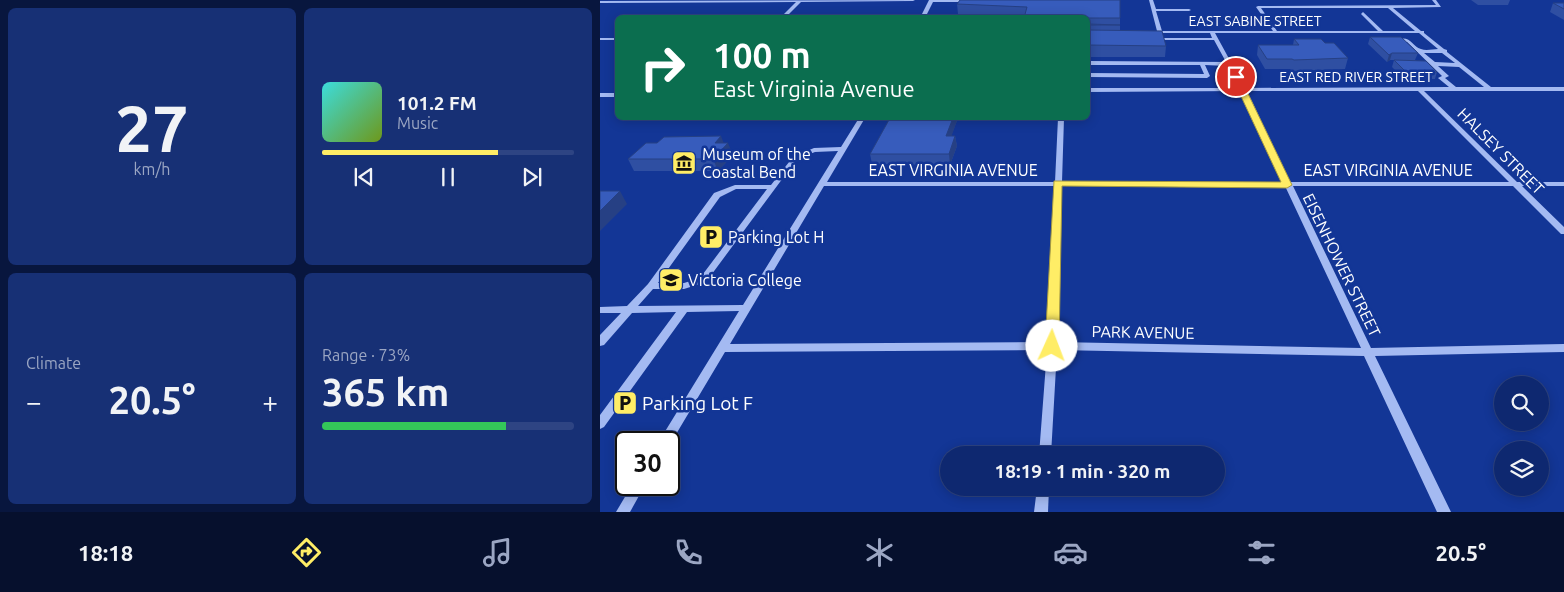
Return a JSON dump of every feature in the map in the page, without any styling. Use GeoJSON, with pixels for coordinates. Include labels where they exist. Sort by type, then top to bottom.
{"type":"FeatureCollection","features":[{"type":"Feature","properties":{"kind":"street"},"geometry":{"type":"LineString","coordinates":[[785,15],[801,0]]}},
{"type":"Feature","properties":{"kind":"street"},"geometry":{"type":"LineString","coordinates":[[600,2],[913,0]]}},
{"type":"Feature","properties":{"kind":"street"},"geometry":{"type":"LineString","coordinates":[[1150,0],[1160,32]]}},
{"type":"Feature","properties":{"kind":"street"},"geometry":{"type":"LineString","coordinates":[[1276,32],[1258,7],[1440,6],[1434,0]]}},
{"type":"Feature","properties":{"kind":"street"},"geometry":{"type":"LineString","coordinates":[[924,15],[932,1],[974,1]]}},
{"type":"Feature","properties":{"kind":"street"},"geometry":{"type":"LineString","coordinates":[[945,15],[952,1]]}},
{"type":"Feature","properties":{"kind":"street"},"geometry":{"type":"LineString","coordinates":[[1389,7],[1491,90]]}},
{"type":"Feature","properties":{"kind":"street"},"geometry":{"type":"LineString","coordinates":[[1154,10],[1189,10]]}},
{"type":"Feature","properties":{"kind":"street"},"geometry":{"type":"LineString","coordinates":[[1363,13],[1382,32]]}},
{"type":"Feature","properties":{"kind":"street","name":"EAST SABINE STREET"},"geometry":{"type":"LineString","coordinates":[[1142,32],[1214,36],[1276,32],[1422,32]]}},
{"type":"Feature","properties":{"kind":"street"},"geometry":{"type":"LineString","coordinates":[[1363,32],[1368,37]]}},
{"type":"Feature","properties":{"kind":"street"},"geometry":{"type":"LineString","coordinates":[[1147,39],[1214,36]]}},
{"type":"Feature","properties":{"kind":"street","name":"EISENHOWER STREET"},"geometry":{"type":"LineString","coordinates":[[1214,36],[1243,90],[1444,512]]}},
{"type":"Feature","properties":{"kind":"street"},"geometry":{"type":"LineString","coordinates":[[600,39],[615,39]]}},
{"type":"Feature","properties":{"kind":"street"},"geometry":{"type":"LineString","coordinates":[[600,46],[611,39]]}},
{"type":"Feature","properties":{"kind":"street"},"geometry":{"type":"LineString","coordinates":[[1391,41],[1408,41],[1446,76],[1441,78],[1454,89]]}},
{"type":"Feature","properties":{"kind":"street"},"geometry":{"type":"LineString","coordinates":[[1419,51],[1445,51]]}},
{"type":"Feature","properties":{"kind":"street"},"geometry":{"type":"LineString","coordinates":[[1090,63],[1229,64]]}},
{"type":"Feature","properties":{"kind":"street"},"geometry":{"type":"LineString","coordinates":[[1114,63],[1117,90]]}},
{"type":"Feature","properties":{"kind":"street"},"geometry":{"type":"LineString","coordinates":[[1090,75],[1207,76],[1202,64]]}},
{"type":"Feature","properties":{"kind":"street"},"geometry":{"type":"LineString","coordinates":[[1425,64],[1461,64]]}},
{"type":"Feature","properties":{"kind":"street","name":"HALSEY STREET"},"geometry":{"type":"LineString","coordinates":[[1420,89],[1564,232]]}},
{"type":"Feature","properties":{"kind":"street","name":"EAST RED RIVER STREET"},"geometry":{"type":"LineString","coordinates":[[1090,90],[1564,89]]}},
{"type":"Feature","properties":{"kind":"street"},"geometry":{"type":"LineString","coordinates":[[600,95],[615,95]]}},
{"type":"Feature","properties":{"kind":"street"},"geometry":{"type":"LineString","coordinates":[[672,431],[861,120]]}},
{"type":"Feature","properties":{"kind":"street"},"geometry":{"type":"LineString","coordinates":[[1046,446],[1052,346],[1061,120]]}},
{"type":"Feature","properties":{"kind":"street"},"geometry":{"type":"LineString","coordinates":[[651,286],[684,286],[703,280],[795,158],[814,150],[844,149]]}},
{"type":"Feature","properties":{"kind":"street","name":"EAST VIRGINIA AVENUE"},"geometry":{"type":"LineString","coordinates":[[823,184],[1564,184]]}},
{"type":"Feature","properties":{"kind":"street"},"geometry":{"type":"LineString","coordinates":[[600,342],[651,286],[717,195],[735,187],[772,187]]}},
{"type":"Feature","properties":{"kind":"street"},"geometry":{"type":"LineString","coordinates":[[600,310],[747,308]]}},
{"type":"Feature","properties":{"kind":"street"},"geometry":{"type":"LineString","coordinates":[[600,424],[684,309]]}},
{"type":"Feature","properties":{"kind":"street","name":"PARK AVENUE"},"geometry":{"type":"LineString","coordinates":[[722,348],[1052,346],[1367,352],[1564,348]]}},
{"type":"Feature","properties":{"kind":"street"},"geometry":{"type":"LineString","coordinates":[[623,512],[632,496]]}},
{"type":"Feature","properties":{"kind":"street"},"geometry":{"type":"LineString","coordinates":[[1041,512],[1042,496]]}},
{"type":"Feature","properties":{"kind":"building"},"geometry":{"type":"Polygon","coordinates":[[[960,0],[1120,0],[1120,18],[1090,18],[1090,15],[1025,15],[1027,7],[957,4],[960,0]]]}},
{"type":"Feature","properties":{"kind":"building"},"geometry":{"type":"Polygon","coordinates":[[[1553,3],[1564,3],[1564,9],[1553,3]]]}},
{"type":"Feature","properties":{"kind":"building"},"geometry":{"type":"Polygon","coordinates":[[[1090,30],[1162,31],[1166,46],[1090,45],[1090,30]]]}},
{"type":"Feature","properties":{"kind":"building"},"geometry":{"type":"Polygon","coordinates":[[[1370,37],[1401,37],[1418,53],[1392,53],[1389,55],[1370,37]]]}},
{"type":"Feature","properties":{"kind":"building"},"geometry":{"type":"Polygon","coordinates":[[[1294,39],[1321,39],[1325,43],[1334,43],[1348,58],[1267,59],[1258,45],[1299,45],[1294,39]]]}},
{"type":"Feature","properties":{"kind":"building"},"geometry":{"type":"Polygon","coordinates":[[[1394,60],[1426,61],[1437,72],[1406,72],[1394,60]]]}},
{"type":"Feature","properties":{"kind":"building"},"geometry":{"type":"Polygon","coordinates":[[[889,120],[952,120],[946,136],[955,136],[949,154],[870,154],[889,120]]]}},
{"type":"Feature","properties":{"kind":"building"},"geometry":{"type":"Polygon","coordinates":[[[721,136],[715,143],[728,143],[713,159],[628,159],[646,143],[657,143],[664,137],[721,136]]]}},
{"type":"Feature","properties":{"kind":"building"},"geometry":{"type":"Polygon","coordinates":[[[600,191],[620,191],[600,211],[600,191]]]}},
{"type":"Feature","properties":{"kind":"place","name":"Museum of the Coastal Bend"},"geometry":{"type":"Point","coordinates":[684,163]}},
{"type":"Feature","properties":{"kind":"place","name":"Parking Lot H"},"geometry":{"type":"Point","coordinates":[711,237]}},
{"type":"Feature","properties":{"kind":"place","name":"Victoria College"},"geometry":{"type":"Point","coordinates":[671,280]}},
{"type":"Feature","properties":{"kind":"place","name":"Parking Lot F"},"geometry":{"type":"Point","coordinates":[625,403]}},
{"type":"Feature","properties":{"kind":"route"},"geometry":{"type":"LineString","coordinates":[[1052,346],[1058,183],[1287,185],[1236,77]]}}]}
